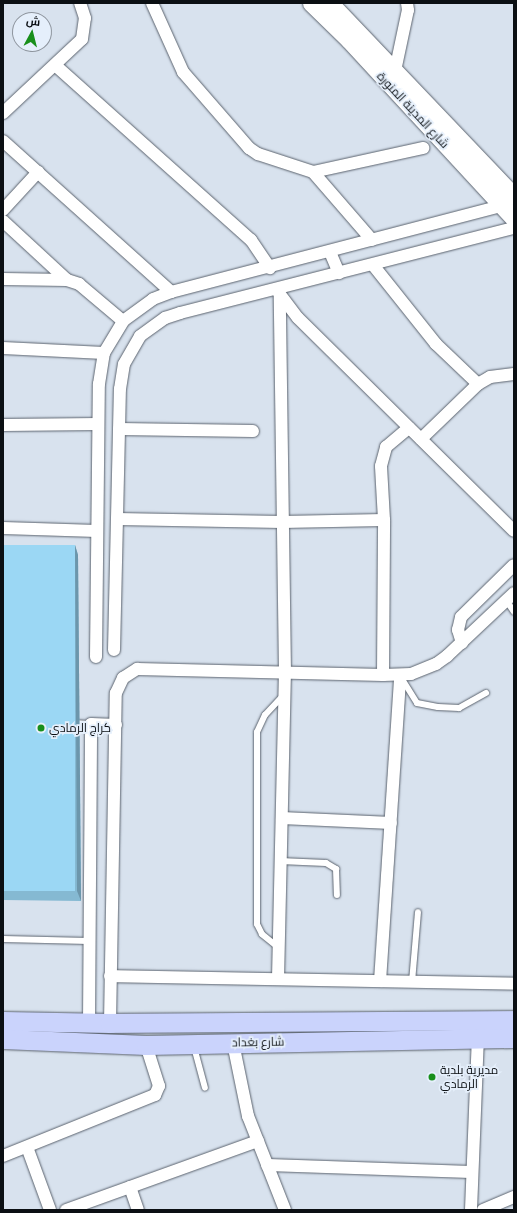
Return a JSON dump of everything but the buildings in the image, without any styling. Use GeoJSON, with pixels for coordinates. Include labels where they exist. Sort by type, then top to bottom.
{"type":"FeatureCollection","features":[{"type":"Feature","properties":{"kind":"main road","name":"شارع المدينة المنورة"},"geometry":{"type":"LineString","coordinates":[[311,3],[470,161],[508,201],[514,219]]}},
{"type":"Feature","properties":{"kind":"main road","name":"شارع المدينة المنورة"},"geometry":{"type":"LineString","coordinates":[[330,3],[395,71],[470,161]]}},
{"type":"Feature","properties":{"kind":"main road","name":"شارع بغداد"},"geometry":{"type":"LineString","coordinates":[[3,1021],[110,1023],[514,1020]]}},
{"type":"Feature","properties":{"kind":"main road"},"geometry":{"type":"LineString","coordinates":[[302,1022],[302,1041]]}},
{"type":"Feature","properties":{"kind":"main road","name":"شارع بغداد"},"geometry":{"type":"LineString","coordinates":[[3,1039],[146,1045],[234,1042],[514,1038]]}},
{"type":"Feature","properties":{"kind":"street"},"geometry":{"type":"LineString","coordinates":[[3,113],[82,39],[85,18],[80,3]]}},
{"type":"Feature","properties":{"kind":"street"},"geometry":{"type":"LineString","coordinates":[[152,3],[183,72],[249,148],[258,154],[313,172],[423,148]]}},
{"type":"Feature","properties":{"kind":"street"},"geometry":{"type":"LineString","coordinates":[[395,71],[408,10],[407,3]]}},
{"type":"Feature","properties":{"kind":"street"},"geometry":{"type":"LineString","coordinates":[[55,65],[251,240],[270,268]]}},
{"type":"Feature","properties":{"kind":"street"},"geometry":{"type":"LineString","coordinates":[[3,141],[171,292]]}},
{"type":"Feature","properties":{"kind":"street"},"geometry":{"type":"LineString","coordinates":[[3,210],[38,172]]}},
{"type":"Feature","properties":{"kind":"street"},"geometry":{"type":"LineString","coordinates":[[313,172],[372,240]]}},
{"type":"Feature","properties":{"kind":"street"},"geometry":{"type":"LineString","coordinates":[[96,657],[98,424],[100,368],[112,336],[123,321],[153,298],[171,292],[330,252],[508,201]]}},
{"type":"Feature","properties":{"kind":"street"},"geometry":{"type":"LineString","coordinates":[[3,221],[67,280]]}},
{"type":"Feature","properties":{"kind":"street"},"geometry":{"type":"LineString","coordinates":[[114,650],[120,389],[124,364],[137,341],[152,326],[173,316],[278,292],[339,273],[514,228]]}},
{"type":"Feature","properties":{"kind":"street"},"geometry":{"type":"LineString","coordinates":[[330,252],[339,273]]}},
{"type":"Feature","properties":{"kind":"street"},"geometry":{"type":"LineString","coordinates":[[373,264],[436,344],[478,384]]}},
{"type":"Feature","properties":{"kind":"street"},"geometry":{"type":"LineString","coordinates":[[3,279],[67,280],[79,284],[123,321]]}},
{"type":"Feature","properties":{"kind":"street"},"geometry":{"type":"LineString","coordinates":[[278,292],[298,318],[514,531]]}},
{"type":"Feature","properties":{"kind":"street"},"geometry":{"type":"LineString","coordinates":[[278,292],[285,673],[278,979]]}},
{"type":"Feature","properties":{"kind":"street"},"geometry":{"type":"LineString","coordinates":[[3,348],[104,354]]}},
{"type":"Feature","properties":{"kind":"street"},"geometry":{"type":"LineString","coordinates":[[421,439],[478,384],[490,377],[514,374]]}},
{"type":"Feature","properties":{"kind":"street"},"geometry":{"type":"LineString","coordinates":[[3,425],[98,424]]}},
{"type":"Feature","properties":{"kind":"street"},"geometry":{"type":"LineString","coordinates":[[383,676],[384,520],[381,466],[386,447],[409,428]]}},
{"type":"Feature","properties":{"kind":"street"},"geometry":{"type":"LineString","coordinates":[[119,429],[253,431]]}},
{"type":"Feature","properties":{"kind":"street"},"geometry":{"type":"LineString","coordinates":[[117,519],[282,522],[384,520]]}},
{"type":"Feature","properties":{"kind":"street"},"geometry":{"type":"LineString","coordinates":[[3,528],[97,531]]}},
{"type":"Feature","properties":{"kind":"street"},"geometry":{"type":"LineString","coordinates":[[462,643],[458,630],[461,617],[514,565]]}},
{"type":"Feature","properties":{"kind":"street"},"geometry":{"type":"LineString","coordinates":[[110,1023],[117,688],[123,678],[137,669],[400,676],[436,664],[462,643],[510,597]]}},
{"type":"Feature","properties":{"kind":"street"},"geometry":{"type":"LineString","coordinates":[[380,981],[400,676]]}},
{"type":"Feature","properties":{"kind":"street"},"geometry":{"type":"LineString","coordinates":[[89,1023],[91,724],[116,725]]}},
{"type":"Feature","properties":{"kind":"street"},"geometry":{"type":"LineString","coordinates":[[282,818],[391,822]]}},
{"type":"Feature","properties":{"kind":"street"},"geometry":{"type":"LineString","coordinates":[[110,976],[514,984]]}},
{"type":"Feature","properties":{"kind":"street"},"geometry":{"type":"LineString","coordinates":[[471,1210],[478,1039]]}},
{"type":"Feature","properties":{"kind":"street"},"geometry":{"type":"LineString","coordinates":[[234,1042],[248,1116],[285,1210]]}},
{"type":"Feature","properties":{"kind":"street"},"geometry":{"type":"LineString","coordinates":[[3,1156],[155,1095],[159,1086],[146,1045]]}},
{"type":"Feature","properties":{"kind":"street"},"geometry":{"type":"LineString","coordinates":[[66,1210],[258,1141]]}},
{"type":"Feature","properties":{"kind":"street"},"geometry":{"type":"LineString","coordinates":[[27,1147],[50,1210]]}},
{"type":"Feature","properties":{"kind":"street"},"geometry":{"type":"LineString","coordinates":[[267,1165],[472,1172]]}},
{"type":"Feature","properties":{"kind":"street"},"geometry":{"type":"LineString","coordinates":[[130,1187],[138,1210]]}},
{"type":"Feature","properties":{"kind":"street"},"geometry":{"type":"LineString","coordinates":[[483,1210],[514,1197]]}},
{"type":"Feature","properties":{"kind":"lane"},"geometry":{"type":"LineString","coordinates":[[510,597],[514,612]]}},
{"type":"Feature","properties":{"kind":"lane"},"geometry":{"type":"LineString","coordinates":[[400,676],[417,702],[438,707],[460,708],[486,693]]}},
{"type":"Feature","properties":{"kind":"lane"},"geometry":{"type":"LineString","coordinates":[[279,948],[262,934],[257,924],[257,732],[265,715],[284,695]]}},
{"type":"Feature","properties":{"kind":"lane"},"geometry":{"type":"LineString","coordinates":[[64,722],[91,724]]}},
{"type":"Feature","properties":{"kind":"lane"},"geometry":{"type":"LineString","coordinates":[[280,861],[326,863],[336,869],[339,879],[337,895]]}},
{"type":"Feature","properties":{"kind":"lane"},"geometry":{"type":"LineString","coordinates":[[412,982],[418,912]]}},
{"type":"Feature","properties":{"kind":"lane"},"geometry":{"type":"LineString","coordinates":[[3,939],[89,941]]}},
{"type":"Feature","properties":{"kind":"lane"},"geometry":{"type":"LineString","coordinates":[[192,1044],[205,1088]]}},
{"type":"Feature","properties":{"kind":"place","name":"كراج الرمادي"},"geometry":{"type":"Point","coordinates":[41,728]}},
{"type":"Feature","properties":{"kind":"place","name":"مديرية بلدية الرمادي"},"geometry":{"type":"Point","coordinates":[432,1077]}}]}
